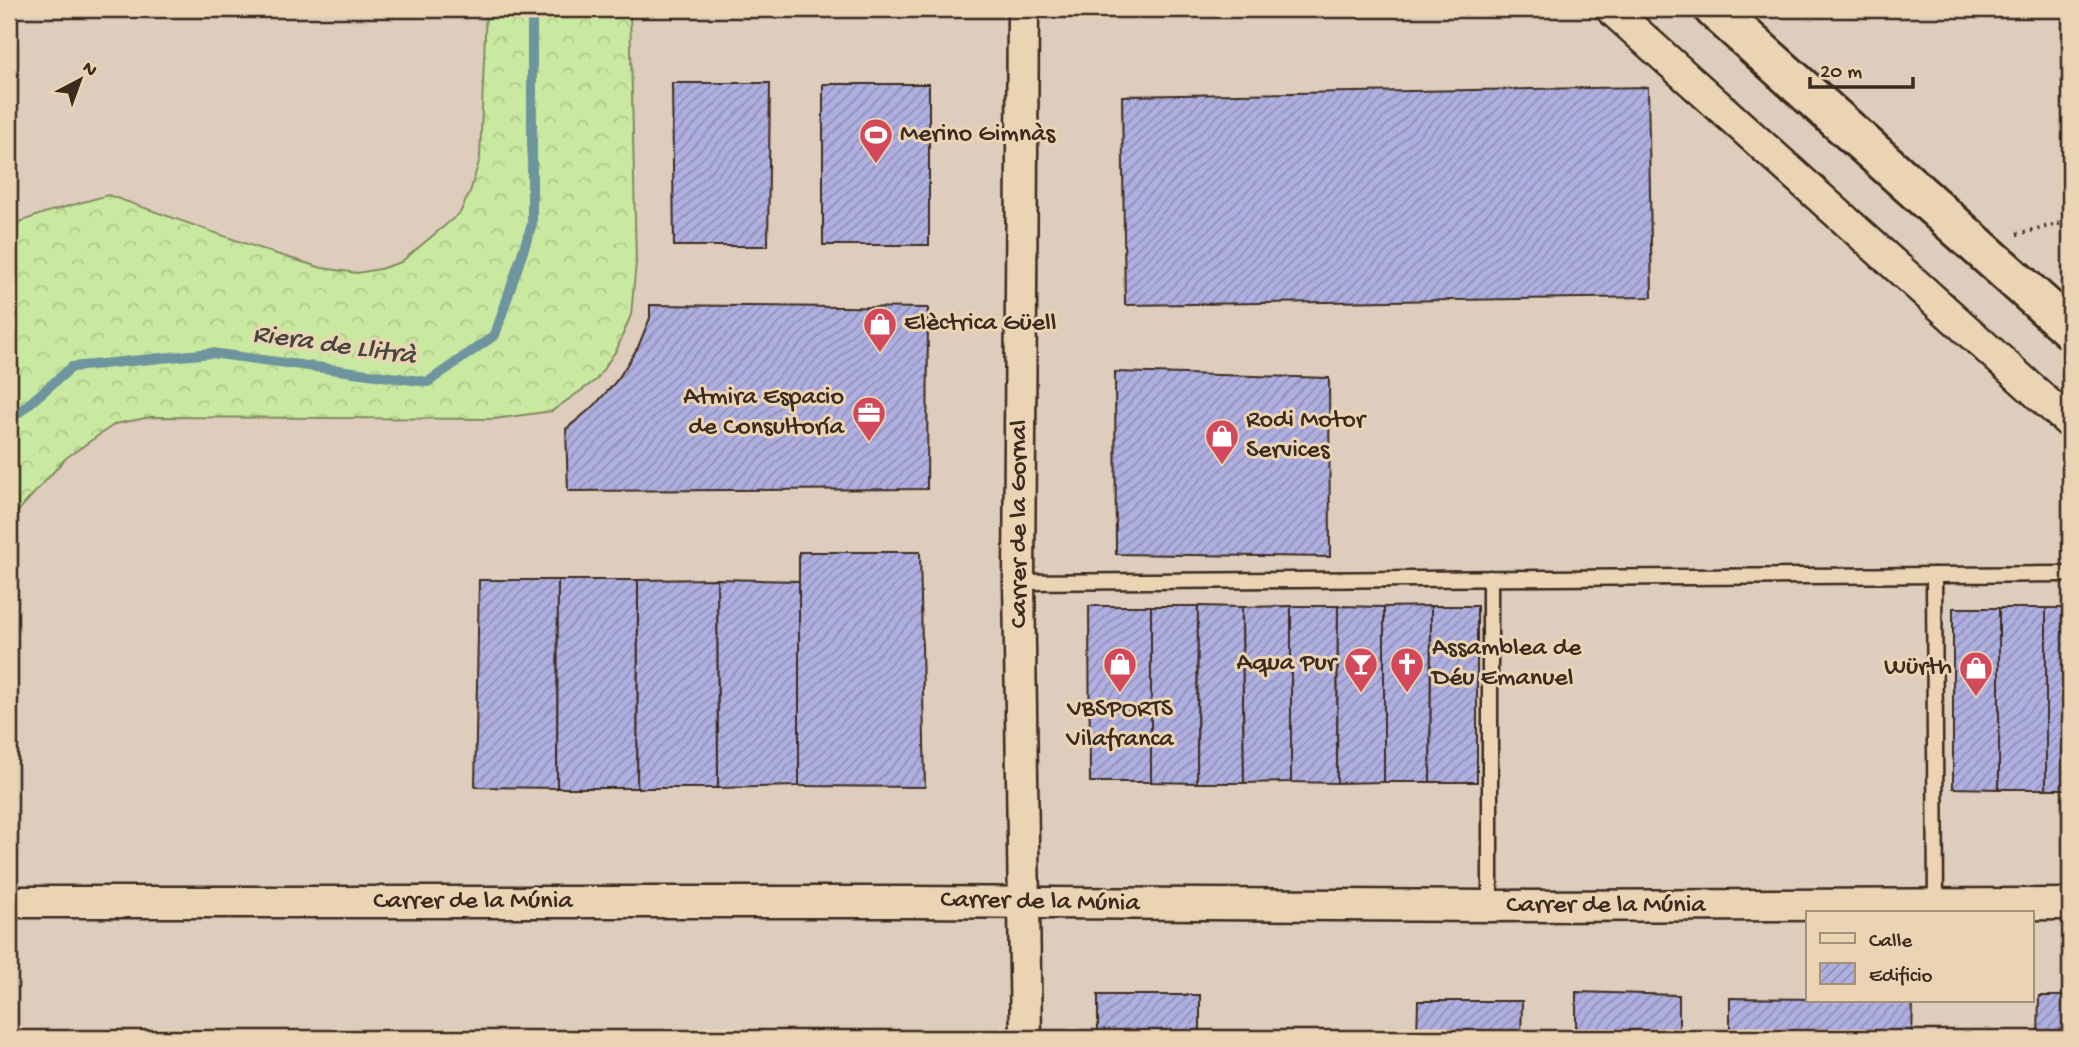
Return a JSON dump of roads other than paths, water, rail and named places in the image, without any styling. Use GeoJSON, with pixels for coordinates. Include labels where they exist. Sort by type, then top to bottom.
{"type":"FeatureCollection","features":[{"type":"Feature","properties":{"kind":"main road"},"geometry":{"type":"LineString","coordinates":[[1714,9],[2070,329]]}},
{"type":"Feature","properties":{"kind":"street","name":"Carrer de la Gornal"},"geometry":{"type":"LineString","coordinates":[[1023,9],[1020,582],[1026,1038]]}},
{"type":"Feature","properties":{"kind":"street"},"geometry":{"type":"LineString","coordinates":[[1611,9],[2070,423]]}},
{"type":"Feature","properties":{"kind":"street","name":"Carrer de la Múnia"},"geometry":{"type":"LineString","coordinates":[[9,902],[909,902],[1490,906],[2070,904]]}},
{"type":"Feature","properties":{"kind":"lane"},"geometry":{"type":"LineString","coordinates":[[1020,582],[2070,574]]}},
{"type":"Feature","properties":{"kind":"lane"},"geometry":{"type":"LineString","coordinates":[[1934,575],[1936,904]]}},
{"type":"Feature","properties":{"kind":"lane"},"geometry":{"type":"LineString","coordinates":[[1490,578],[1490,906]]}},
{"type":"Feature","properties":{"kind":"waterway","name":"Riera de Llitrà"},"geometry":{"type":"LineString","coordinates":[[9,421],[72,367],[211,353],[428,382],[495,335],[532,224],[532,9]]}},
{"type":"Feature","properties":{"kind":"place","name":"Merino Gimnàs"},"geometry":{"type":"Point","coordinates":[876,165]}},
{"type":"Feature","properties":{"kind":"place","name":"Elèctrica Güell"},"geometry":{"type":"Point","coordinates":[880,354]}},
{"type":"Feature","properties":{"kind":"place","name":"Atmira Espacio de Consultoría"},"geometry":{"type":"Point","coordinates":[869,443]}},
{"type":"Feature","properties":{"kind":"place","name":"Rodi Motor Services"},"geometry":{"type":"Point","coordinates":[1222,466]}},
{"type":"Feature","properties":{"kind":"place","name":"VBSPORTS Vilafranca"},"geometry":{"type":"Point","coordinates":[1120,694]}},
{"type":"Feature","properties":{"kind":"place","name":"Aqua Pur"},"geometry":{"type":"Point","coordinates":[1361,694]}},
{"type":"Feature","properties":{"kind":"place","name":"Assamblea de Déu Emanuel"},"geometry":{"type":"Point","coordinates":[1407,694]}},
{"type":"Feature","properties":{"kind":"place","name":"Würth"},"geometry":{"type":"Point","coordinates":[1976,698]}}]}
